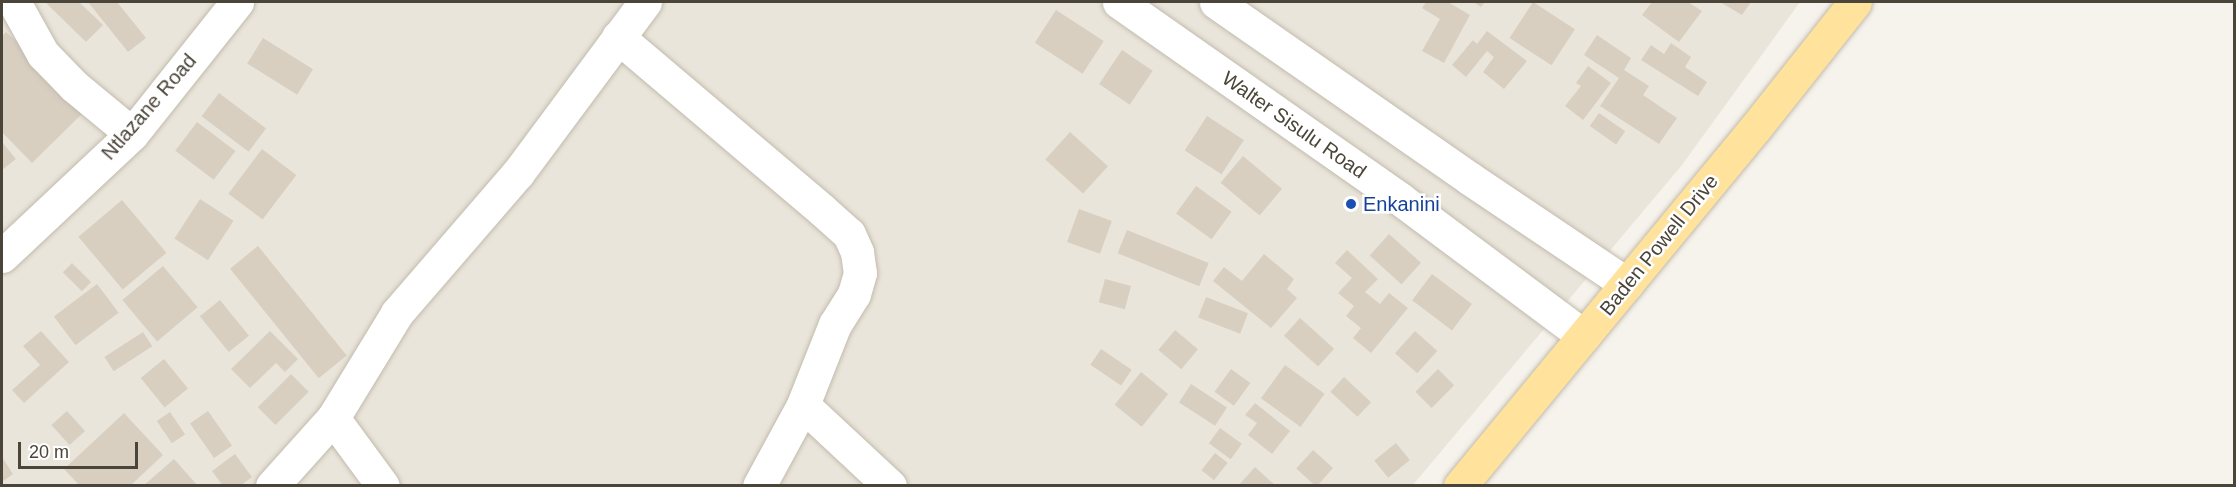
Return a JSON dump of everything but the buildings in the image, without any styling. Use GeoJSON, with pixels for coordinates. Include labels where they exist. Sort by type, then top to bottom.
{"type":"FeatureCollection","features":[{"type":"Feature","properties":{"kind":"main road","name":"Baden Powell Drive"},"geometry":{"type":"LineString","coordinates":[[1460,486],[1855,2]]}},
{"type":"Feature","properties":{"kind":"street"},"geometry":{"type":"LineString","coordinates":[[14,2],[43,54],[74,86],[132,134]]}},
{"type":"Feature","properties":{"kind":"street","name":"Ntlazane Road"},"geometry":{"type":"LineString","coordinates":[[2,256],[132,134],[237,2]]}},
{"type":"Feature","properties":{"kind":"street"},"geometry":{"type":"LineString","coordinates":[[272,486],[333,418],[397,313],[518,173],[645,2]]}},
{"type":"Feature","properties":{"kind":"street","name":"Walter Sisulu Road"},"geometry":{"type":"LineString","coordinates":[[1119,2],[1400,199],[1584,336]]}},
{"type":"Feature","properties":{"kind":"street"},"geometry":{"type":"LineString","coordinates":[[1216,2],[1479,185],[1627,284]]}},
{"type":"Feature","properties":{"kind":"street"},"geometry":{"type":"LineString","coordinates":[[618,37],[849,234],[857,252],[860,273],[855,294],[835,324],[803,405],[759,486]]}},
{"type":"Feature","properties":{"kind":"street"},"geometry":{"type":"LineString","coordinates":[[803,405],[890,486]]}},
{"type":"Feature","properties":{"kind":"street"},"geometry":{"type":"LineString","coordinates":[[333,418],[383,486]]}},
{"type":"Feature","properties":{"kind":"shaded area"},"geometry":{"type":"Polygon","coordinates":[[[2,2],[1800,2],[1682,165],[1412,486],[2,485],[2,2]]]}},
{"type":"Feature","properties":{"kind":"place","name":"Enkanini"},"geometry":{"type":"Point","coordinates":[1351,204]}}]}
